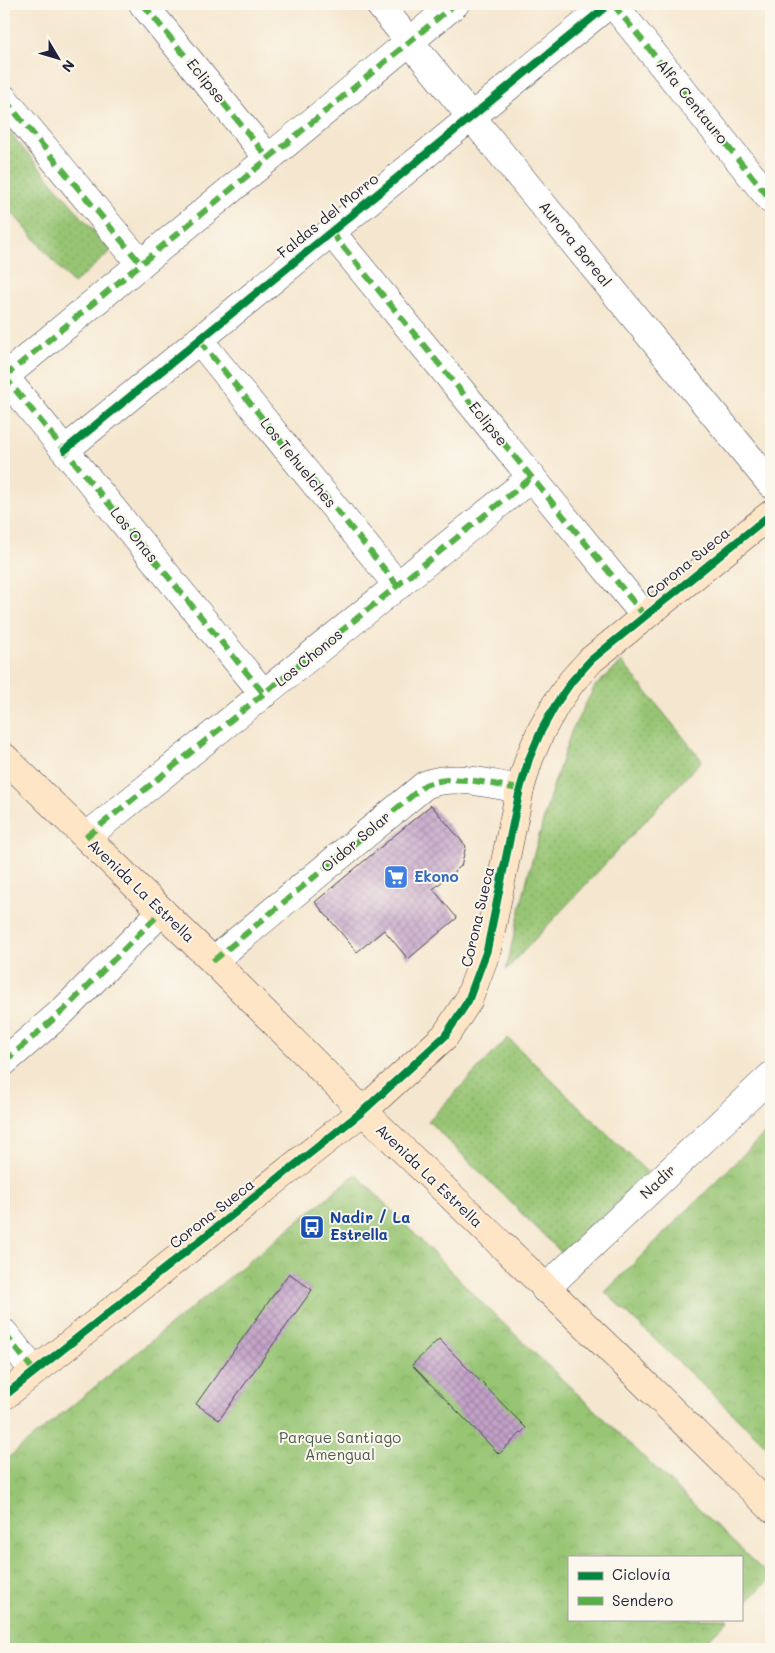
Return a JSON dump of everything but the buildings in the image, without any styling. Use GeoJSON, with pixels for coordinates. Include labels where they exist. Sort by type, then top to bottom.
{"type":"FeatureCollection","features":[{"type":"Feature","properties":{"kind":"street","name":"Eclipse"},"geometry":{"type":"LineString","coordinates":[[143,4],[268,158]]}},
{"type":"Feature","properties":{"kind":"street","name":"Aurora Boreal"},"geometry":{"type":"LineString","coordinates":[[379,4],[771,484]]}},
{"type":"Feature","properties":{"kind":"street"},"geometry":{"type":"LineString","coordinates":[[4,376],[455,4]]}},
{"type":"Feature","properties":{"kind":"street","name":"Faldas del Morro"},"geometry":{"type":"LineString","coordinates":[[65,450],[611,4]]}},
{"type":"Feature","properties":{"kind":"street","name":"Alfa Centauro"},"geometry":{"type":"LineString","coordinates":[[611,4],[771,200]]}},
{"type":"Feature","properties":{"kind":"street"},"geometry":{"type":"LineString","coordinates":[[4,99],[141,264]]}},
{"type":"Feature","properties":{"kind":"street","name":"Eclipse"},"geometry":{"type":"LineString","coordinates":[[331,232],[645,616]]}},
{"type":"Feature","properties":{"kind":"street","name":"Los Tehuelches"},"geometry":{"type":"LineString","coordinates":[[199,340],[398,586]]}},
{"type":"Feature","properties":{"kind":"street","name":"Los Onas"},"geometry":{"type":"LineString","coordinates":[[4,376],[264,694]]}},
{"type":"Feature","properties":{"kind":"street","name":"Los Chonos"},"geometry":{"type":"LineString","coordinates":[[86,837],[532,477]]}},
{"type":"Feature","properties":{"kind":"street","name":"Corona Sueca"},"geometry":{"type":"LineString","coordinates":[[4,1396],[363,1111],[439,1043],[455,1023],[468,1001],[487,950],[520,789],[541,731],[556,704],[572,681],[591,660],[771,514]]}},
{"type":"Feature","properties":{"kind":"street","name":"Avenida La Estrella"},"geometry":{"type":"LineString","coordinates":[[4,757],[363,1111],[771,1508]]}},
{"type":"Feature","properties":{"kind":"street","name":"Oidor Solar"},"geometry":{"type":"LineString","coordinates":[[213,961],[425,785],[438,780],[457,778],[520,789]]}},
{"type":"Feature","properties":{"kind":"street"},"geometry":{"type":"LineString","coordinates":[[4,1062],[64,1010],[162,911]]}},
{"type":"Feature","properties":{"kind":"street","name":"Nadir"},"geometry":{"type":"LineString","coordinates":[[545,1289],[771,1076]]}},
{"type":"Feature","properties":{"kind":"street"},"geometry":{"type":"LineString","coordinates":[[4,1333],[34,1371]]}},
{"type":"Feature","properties":{"kind":"green space"},"geometry":{"type":"Polygon","coordinates":[[[4,126],[111,251],[73,284],[4,203],[4,126]]]}},
{"type":"Feature","properties":{"kind":"green space"},"geometry":{"type":"Polygon","coordinates":[[[622,662],[702,760],[506,970],[528,875],[551,793],[571,732],[595,686],[622,662]]]}},
{"type":"Feature","properties":{"kind":"green space"},"geometry":{"type":"Polygon","coordinates":[[[508,1038],[647,1172],[565,1256],[428,1121],[508,1038]]]}},
{"type":"Feature","properties":{"kind":"green space"},"geometry":{"type":"Polygon","coordinates":[[[771,1127],[771,1450],[605,1292],[771,1127]]]}},
{"type":"Feature","properties":{"kind":"green space","name":"Parque Santiago Amengual"},"geometry":{"type":"Polygon","coordinates":[[[356,1174],[481,1302],[771,1578],[742,1607],[742,1556],[568,1556],[568,1620],[728,1620],[699,1649],[4,1649],[4,1461],[356,1174]]]}},
{"type":"Feature","properties":{"kind":"marked path"},"geometry":{"type":"LineString","coordinates":[[143,4],[268,158]]}},
{"type":"Feature","properties":{"kind":"marked path"},"geometry":{"type":"LineString","coordinates":[[4,377],[455,4]]}},
{"type":"Feature","properties":{"kind":"marked path"},"geometry":{"type":"LineString","coordinates":[[613,4],[771,200]]}},
{"type":"Feature","properties":{"kind":"marked path"},"geometry":{"type":"LineString","coordinates":[[4,99],[141,264]]}},
{"type":"Feature","properties":{"kind":"marked path"},"geometry":{"type":"LineString","coordinates":[[331,232],[645,616]]}},
{"type":"Feature","properties":{"kind":"marked path"},"geometry":{"type":"LineString","coordinates":[[199,340],[398,586]]}},
{"type":"Feature","properties":{"kind":"marked path"},"geometry":{"type":"LineString","coordinates":[[4,376],[264,694]]}},
{"type":"Feature","properties":{"kind":"marked path"},"geometry":{"type":"LineString","coordinates":[[86,837],[532,477]]}},
{"type":"Feature","properties":{"kind":"marked path"},"geometry":{"type":"LineString","coordinates":[[213,961],[425,785],[448,780],[460,780],[484,782],[520,789]]}},
{"type":"Feature","properties":{"kind":"marked path"},"geometry":{"type":"LineString","coordinates":[[4,1062],[64,1010],[162,911]]}},
{"type":"Feature","properties":{"kind":"marked path"},"geometry":{"type":"LineString","coordinates":[[4,1333],[34,1371]]}},
{"type":"Feature","properties":{"kind":"cycle path"},"geometry":{"type":"LineString","coordinates":[[65,450],[609,4]]}},
{"type":"Feature","properties":{"kind":"cycle path"},"geometry":{"type":"LineString","coordinates":[[4,1396],[363,1111],[445,1036],[468,1001],[487,950],[520,789],[529,759],[541,731],[556,704],[572,681],[591,660],[771,514]]}},
{"type":"Feature","properties":{"kind":"place","name":"Ekono"},"geometry":{"type":"Point","coordinates":[396,877]}},
{"type":"Feature","properties":{"kind":"place","name":"Nadir / La Estrella"},"geometry":{"type":"Point","coordinates":[312,1227]}}]}
